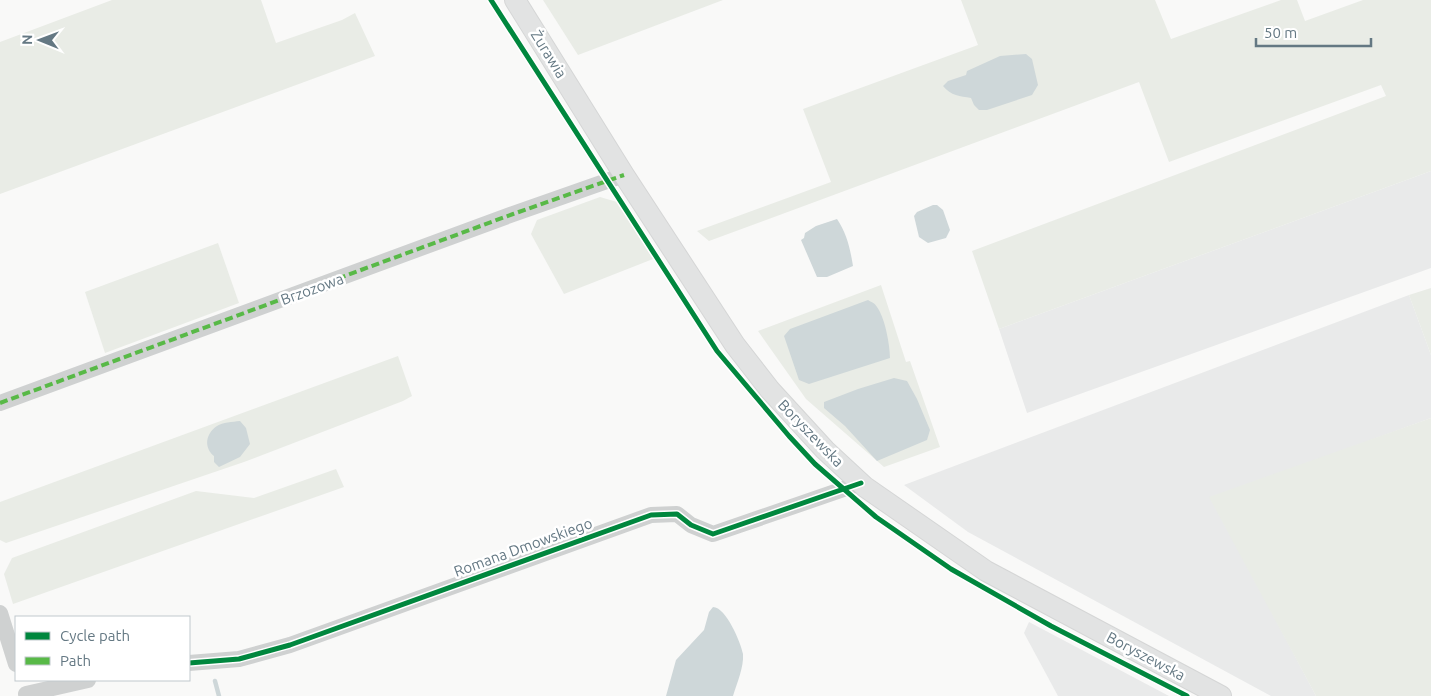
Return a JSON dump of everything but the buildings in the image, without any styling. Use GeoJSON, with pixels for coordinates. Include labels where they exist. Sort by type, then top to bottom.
{"type":"FeatureCollection","features":[{"type":"Feature","properties":{"kind":"main road","name":"Żurawia"},"geometry":{"type":"LineString","coordinates":[[515,0],[582,107]]}},
{"type":"Feature","properties":{"kind":"main road","name":"Boryszewska"},"geometry":{"type":"LineString","coordinates":[[582,107],[735,345],[770,390],[825,450],[861,483],[986,571],[1221,696]]}},
{"type":"Feature","properties":{"kind":"street","name":"Brzozowa"},"geometry":{"type":"LineString","coordinates":[[0,403],[624,175]]}},
{"type":"Feature","properties":{"kind":"street","name":"Romana Dmowskiego"},"geometry":{"type":"LineString","coordinates":[[190,663],[239,658],[290,645],[651,516],[677,514],[692,525],[713,534],[861,483]]}},
{"type":"Feature","properties":{"kind":"street"},"geometry":{"type":"LineString","coordinates":[[0,613],[15,661]]}},
{"type":"Feature","properties":{"kind":"street"},"geometry":{"type":"LineString","coordinates":[[25,690],[82,681]]}},
{"type":"Feature","properties":{"kind":"shaded area"},"geometry":{"type":"Polygon","coordinates":[[[112,0],[261,0],[276,43],[342,20],[355,13],[375,56],[0,194],[0,42],[112,0]]]}},
{"type":"Feature","properties":{"kind":"shaded area"},"geometry":{"type":"Polygon","coordinates":[[[543,0],[723,0],[578,55],[543,0]]]}},
{"type":"Feature","properties":{"kind":"shaded area"},"geometry":{"type":"Polygon","coordinates":[[[961,0],[1155,0],[1171,39],[1281,0],[1297,0],[1305,21],[1363,0],[1431,0],[1431,171],[999,329],[972,251],[1386,96],[1381,85],[1169,162],[1139,82],[709,241],[697,231],[831,182],[803,109],[978,45],[961,0]]]}},
{"type":"Feature","properties":{"kind":"shaded area"},"geometry":{"type":"Polygon","coordinates":[[[1026,54],[1032,59],[1038,85],[1032,95],[987,110],[979,110],[971,98],[952,94],[943,86],[948,81],[966,75],[967,71],[1000,56],[1026,54]]]}},
{"type":"Feature","properties":{"kind":"shaded area"},"geometry":{"type":"Polygon","coordinates":[[[1431,171],[1431,268],[1027,413],[999,329],[1431,171]]]}},
{"type":"Feature","properties":{"kind":"shaded area"},"geometry":{"type":"Polygon","coordinates":[[[600,197],[617,202],[653,259],[564,294],[531,234],[537,220],[600,197]]]}},
{"type":"Feature","properties":{"kind":"shaded area"},"geometry":{"type":"Polygon","coordinates":[[[937,205],[943,210],[950,230],[946,238],[928,243],[919,237],[914,216],[917,212],[937,205]]]}},
{"type":"Feature","properties":{"kind":"shaded area"},"geometry":{"type":"Polygon","coordinates":[[[837,219],[848,241],[853,266],[827,277],[817,277],[801,240],[804,238],[805,233],[816,226],[837,219]]]}},
{"type":"Feature","properties":{"kind":"shaded area"},"geometry":{"type":"Polygon","coordinates":[[[218,243],[239,303],[105,353],[85,292],[218,243]]]}},
{"type":"Feature","properties":{"kind":"shaded area"},"geometry":{"type":"Polygon","coordinates":[[[881,285],[906,362],[910,361],[940,447],[884,467],[806,399],[758,331],[881,285]]]}},
{"type":"Feature","properties":{"kind":"shaded area"},"geometry":{"type":"Polygon","coordinates":[[[1431,288],[1431,355],[1409,295],[1431,288]]]}},
{"type":"Feature","properties":{"kind":"shaded area"},"geometry":{"type":"Polygon","coordinates":[[[1409,295],[1431,355],[1431,418],[1327,456],[1260,590],[1316,696],[1271,696],[968,532],[904,485],[1409,295]]]}},
{"type":"Feature","properties":{"kind":"shaded area"},"geometry":{"type":"Polygon","coordinates":[[[868,300],[876,306],[885,325],[890,358],[809,384],[799,380],[784,336],[790,329],[868,300]]]}},
{"type":"Feature","properties":{"kind":"shaded area"},"geometry":{"type":"Polygon","coordinates":[[[398,356],[412,396],[403,401],[244,462],[6,543],[0,540],[0,502],[398,356]]]}},
{"type":"Feature","properties":{"kind":"shaded area"},"geometry":{"type":"Polygon","coordinates":[[[894,378],[907,381],[930,430],[927,440],[877,461],[845,426],[824,408],[824,402],[894,378]]]}},
{"type":"Feature","properties":{"kind":"shaded area"},"geometry":{"type":"Polygon","coordinates":[[[1431,418],[1431,696],[1316,696],[1209,497],[1431,418]]]}},
{"type":"Feature","properties":{"kind":"shaded area"},"geometry":{"type":"Polygon","coordinates":[[[240,421],[246,428],[250,444],[240,457],[219,467],[214,462],[214,456],[207,445],[208,437],[213,429],[219,425],[240,421]]]}},
{"type":"Feature","properties":{"kind":"shaded area"},"geometry":{"type":"Polygon","coordinates":[[[336,469],[344,487],[13,604],[4,574],[12,558],[196,491],[254,498],[336,469]]]}},
{"type":"Feature","properties":{"kind":"shaded area"},"geometry":{"type":"Polygon","coordinates":[[[713,607],[723,613],[728,619],[743,654],[741,670],[733,696],[666,696],[676,660],[704,630],[709,612],[713,607]]]}},
{"type":"Feature","properties":{"kind":"shaded area"},"geometry":{"type":"Polygon","coordinates":[[[1029,622],[1169,696],[1058,696],[1024,633],[1029,622]]]}},
{"type":"Feature","properties":{"kind":"waterway"},"geometry":{"type":"LineString","coordinates":[[215,681],[219,696]]}},
{"type":"Feature","properties":{"kind":"marked path"},"geometry":{"type":"LineString","coordinates":[[0,403],[624,175]]}},
{"type":"Feature","properties":{"kind":"cycle path"},"geometry":{"type":"LineString","coordinates":[[491,0],[717,351],[815,464],[876,517],[951,569],[1051,626],[1187,696]]}},
{"type":"Feature","properties":{"kind":"cycle path"},"geometry":{"type":"LineString","coordinates":[[190,663],[239,659],[290,645],[651,515],[677,514],[691,525],[713,534],[861,483]]}}]}
